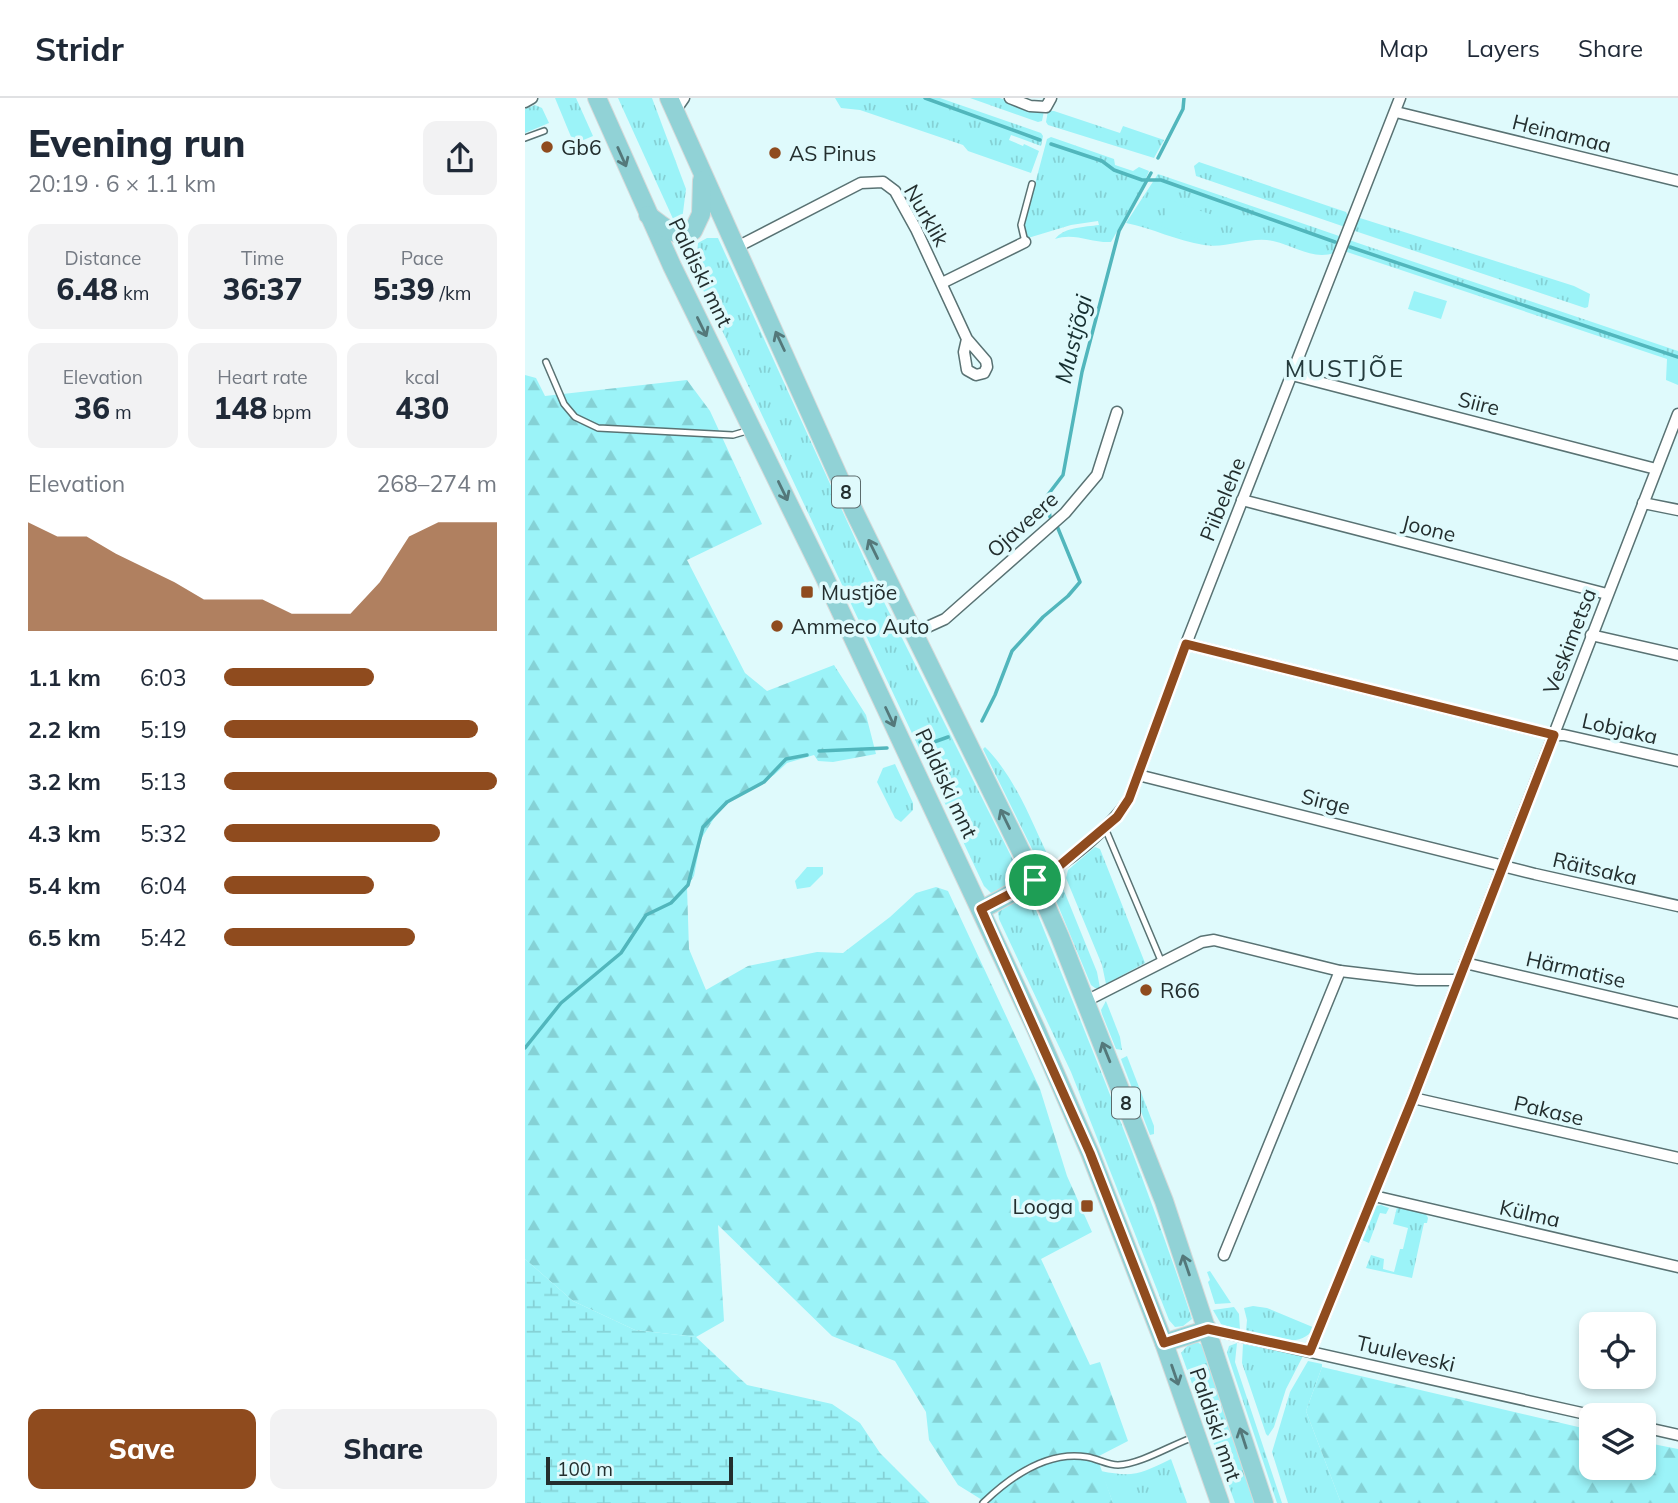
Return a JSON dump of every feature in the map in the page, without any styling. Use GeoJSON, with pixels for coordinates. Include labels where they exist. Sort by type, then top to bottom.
{"type":"FeatureCollection","features":[{"type":"Feature","properties":{"kind":"main road","name":"Paldiski mnt"},"geometry":{"type":"LineString","coordinates":[[597,98],[648,215],[981,909],[1090,1153],[1164,1343],[1220,1503]]}},
{"type":"Feature","properties":{"kind":"main road","name":"Paldiski mnt"},"geometry":{"type":"LineString","coordinates":[[676,102],[702,172],[854,511],[1035,880],[1086,1001],[1164,1201],[1264,1503]]}},
{"type":"Feature","properties":{"kind":"main road"},"geometry":{"type":"LineString","coordinates":[[648,215],[674,233],[681,235],[693,231],[701,214],[702,172]]}},
{"type":"Feature","properties":{"kind":"main road"},"geometry":{"type":"LineString","coordinates":[[981,909],[1035,880]]}},
{"type":"Feature","properties":{"kind":"main road"},"geometry":{"type":"LineString","coordinates":[[1164,1343],[1208,1329]]}},
{"type":"Feature","properties":{"kind":"street"},"geometry":{"type":"LineString","coordinates":[[525,102],[532,98]]}},
{"type":"Feature","properties":{"kind":"street"},"geometry":{"type":"LineString","coordinates":[[1010,98],[1030,106],[1049,102]]}},
{"type":"Feature","properties":{"kind":"street","name":"Piibelehe"},"geometry":{"type":"LineString","coordinates":[[1035,880],[1052,872],[1105,828],[1117,817],[1129,799],[1186,644],[1401,98]]}},
{"type":"Feature","properties":{"kind":"street","name":"Heinamaa"},"geometry":{"type":"LineString","coordinates":[[1396,112],[1678,181]]}},
{"type":"Feature","properties":{"kind":"street","name":"Nurklik"},"geometry":{"type":"LineString","coordinates":[[737,247],[861,183],[883,183],[895,191],[916,229],[967,339]]}},
{"type":"Feature","properties":{"kind":"street"},"geometry":{"type":"LineString","coordinates":[[942,283],[1025,243]]}},
{"type":"Feature","properties":{"kind":"street","name":"Siire"},"geometry":{"type":"LineString","coordinates":[[1292,375],[1656,468]]}},
{"type":"Feature","properties":{"kind":"street","name":"Ojaveere"},"geometry":{"type":"LineString","coordinates":[[914,634],[945,619],[1065,513],[1097,475],[1117,412]]}},
{"type":"Feature","properties":{"kind":"street","name":"Veskimetsa"},"geometry":{"type":"LineString","coordinates":[[1310,1351],[1413,1098],[1678,414]]}},
{"type":"Feature","properties":{"kind":"street","name":"Joone"},"geometry":{"type":"LineString","coordinates":[[1242,500],[1607,594]]}},
{"type":"Feature","properties":{"kind":"street"},"geometry":{"type":"LineString","coordinates":[[1643,503],[1678,510]]}},
{"type":"Feature","properties":{"kind":"street"},"geometry":{"type":"LineString","coordinates":[[1591,635],[1678,655]]}},
{"type":"Feature","properties":{"kind":"street","name":"Lobjaka"},"geometry":{"type":"LineString","coordinates":[[1186,644],[1554,735],[1678,761]]}},
{"type":"Feature","properties":{"kind":"street","name":"Sirge"},"geometry":{"type":"LineString","coordinates":[[1138,775],[1504,864]]}},
{"type":"Feature","properties":{"kind":"street","name":"Räitsaka"},"geometry":{"type":"LineString","coordinates":[[1504,864],[1535,874],[1678,906]]}},
{"type":"Feature","properties":{"kind":"street"},"geometry":{"type":"LineString","coordinates":[[1086,1001],[1202,942],[1214,940],[1340,971],[1417,980],[1458,980]]}},
{"type":"Feature","properties":{"kind":"street","name":"Härmatise"},"geometry":{"type":"LineString","coordinates":[[1465,963],[1678,1013]]}},
{"type":"Feature","properties":{"kind":"street"},"geometry":{"type":"LineString","coordinates":[[1224,1255],[1340,971]]}},
{"type":"Feature","properties":{"kind":"street","name":"Pakase"},"geometry":{"type":"LineString","coordinates":[[1413,1098],[1678,1158]]}},
{"type":"Feature","properties":{"kind":"street","name":"Külma"},"geometry":{"type":"LineString","coordinates":[[1374,1196],[1678,1267]]}},
{"type":"Feature","properties":{"kind":"street","name":"Tuuleveski"},"geometry":{"type":"LineString","coordinates":[[1208,1329],[1579,1412]]}},
{"type":"Feature","properties":{"kind":"street"},"geometry":{"type":"LineString","coordinates":[[1656,1430],[1678,1435]]}},
{"type":"Feature","properties":{"kind":"lane"},"geometry":{"type":"LineString","coordinates":[[525,138],[544,131]]}},
{"type":"Feature","properties":{"kind":"lane"},"geometry":{"type":"LineString","coordinates":[[1025,243],[1021,225],[1032,184]]}},
{"type":"Feature","properties":{"kind":"lane"},"geometry":{"type":"LineString","coordinates":[[546,362],[564,404],[575,417],[598,428],[733,435],[753,430]]}},
{"type":"Feature","properties":{"kind":"lane"},"geometry":{"type":"LineString","coordinates":[[1105,828],[1162,963]]}},
{"type":"Feature","properties":{"kind":"lane"},"geometry":{"type":"LineString","coordinates":[[983,1503],[1005,1481],[1042,1462],[1071,1456],[1120,1465],[1142,1460],[1197,1436]]}},
{"type":"Feature","properties":{"kind":"green space"},"geometry":{"type":"Polygon","coordinates":[[[555,98],[576,98],[593,136],[574,144],[555,98]]]}},
{"type":"Feature","properties":{"kind":"green space"},"geometry":{"type":"Polygon","coordinates":[[[618,98],[652,98],[686,189],[682,220],[674,221],[618,98]]]}},
{"type":"Feature","properties":{"kind":"green space"},"geometry":{"type":"Polygon","coordinates":[[[835,98],[940,98],[1041,133],[1041,146],[1011,135],[1009,140],[1039,151],[1031,173],[968,151],[963,145],[860,110],[841,108],[835,98]]]}},
{"type":"Feature","properties":{"kind":"green space"},"geometry":{"type":"Polygon","coordinates":[[[970,98],[1000,98],[1028,109],[1044,111],[1042,121],[1038,122],[970,98]]]}},
{"type":"Feature","properties":{"kind":"green space"},"geometry":{"type":"Polygon","coordinates":[[[535,105],[542,108],[549,123],[525,133],[525,109],[535,105]]]}},
{"type":"Feature","properties":{"kind":"green space"},"geometry":{"type":"Polygon","coordinates":[[[1048,111],[1120,133],[1123,126],[1164,140],[1154,158],[1048,125],[1048,111]]]}},
{"type":"Feature","properties":{"kind":"green space"},"geometry":{"type":"Polygon","coordinates":[[[1051,137],[1114,159],[1115,165],[1133,171],[1139,167],[1149,171],[1111,242],[1076,237],[1055,239],[1069,230],[1099,225],[1098,221],[1071,225],[1028,238],[1024,225],[1047,139],[1051,137]]]}},
{"type":"Feature","properties":{"kind":"green space"},"geometry":{"type":"Polygon","coordinates":[[[1199,162],[1346,212],[1348,216],[1345,227],[1196,176],[1194,166],[1199,162]]]}},
{"type":"Feature","properties":{"kind":"green space"},"geometry":{"type":"Polygon","coordinates":[[[1158,174],[1342,237],[1335,253],[1318,255],[1264,240],[1204,245],[1126,223],[1158,174]]]}},
{"type":"Feature","properties":{"kind":"green space"},"geometry":{"type":"Polygon","coordinates":[[[1170,200],[1221,218],[1212,243],[1161,226],[1170,200]]]}},
{"type":"Feature","properties":{"kind":"green space"},"geometry":{"type":"Polygon","coordinates":[[[1360,218],[1574,286],[1590,294],[1588,307],[1352,230],[1360,218]]]}},
{"type":"Feature","properties":{"kind":"green space"},"geometry":{"type":"Polygon","coordinates":[[[707,238],[718,238],[883,600],[1019,872],[1019,879],[992,894],[984,886],[696,275],[698,243],[707,238]]]}},
{"type":"Feature","properties":{"kind":"green space"},"geometry":{"type":"Polygon","coordinates":[[[1349,240],[1678,351],[1678,385],[1666,380],[1667,359],[1344,251],[1349,240]]]}},
{"type":"Feature","properties":{"kind":"green space"},"geometry":{"type":"Polygon","coordinates":[[[1414,291],[1447,301],[1441,319],[1408,309],[1414,291]]]}},
{"type":"Feature","properties":{"kind":"green space"},"geometry":{"type":"Polygon","coordinates":[[[525,375],[536,378],[545,396],[687,380],[710,411],[762,524],[687,560],[745,673],[767,691],[834,665],[866,715],[876,754],[833,762],[818,761],[814,755],[787,763],[774,775],[718,812],[701,839],[694,876],[687,887],[689,949],[706,990],[748,966],[817,952],[843,953],[916,893],[936,887],[948,891],[1040,1089],[1067,1176],[1092,1232],[1041,1259],[1090,1365],[1100,1362],[1128,1441],[1097,1457],[1113,1503],[987,1503],[958,1485],[929,1440],[926,1412],[895,1361],[832,1336],[718,1225],[724,1321],[696,1337],[635,1330],[573,1301],[525,1259],[525,375]]]}},
{"type":"Feature","properties":{"kind":"green space"},"geometry":{"type":"Polygon","coordinates":[[[985,747],[1015,788],[1052,864],[1045,867],[1039,863],[983,749],[985,747]]]}},
{"type":"Feature","properties":{"kind":"green space"},"geometry":{"type":"Polygon","coordinates":[[[895,764],[913,803],[913,810],[901,822],[895,818],[877,782],[883,768],[895,764]]]}},
{"type":"Feature","properties":{"kind":"green space"},"geometry":{"type":"Polygon","coordinates":[[[1095,847],[1100,849],[1145,963],[1106,984],[1102,965],[1066,878],[1068,870],[1095,847]]]}},
{"type":"Feature","properties":{"kind":"green space"},"geometry":{"type":"Polygon","coordinates":[[[807,867],[823,867],[823,874],[810,887],[797,889],[795,881],[807,867]]]}},
{"type":"Feature","properties":{"kind":"green space"},"geometry":{"type":"Polygon","coordinates":[[[1058,876],[1097,972],[1100,988],[1091,985],[1050,886],[1058,876]]]}},
{"type":"Feature","properties":{"kind":"green space"},"geometry":{"type":"Polygon","coordinates":[[[1027,895],[1031,898],[1073,1002],[1155,1212],[1192,1319],[1183,1326],[1175,1327],[1169,1320],[1071,1072],[999,919],[998,912],[1027,895]]]}},
{"type":"Feature","properties":{"kind":"green space"},"geometry":{"type":"Polygon","coordinates":[[[1106,1001],[1120,1037],[1122,1050],[1116,1049],[1102,1014],[1101,1010],[1106,1001]]]}},
{"type":"Feature","properties":{"kind":"green space"},"geometry":{"type":"Polygon","coordinates":[[[1127,1056],[1154,1126],[1154,1134],[1150,1135],[1122,1062],[1121,1059],[1127,1056]]]}},
{"type":"Feature","properties":{"kind":"green space"},"geometry":{"type":"Polygon","coordinates":[[[1375,1206],[1389,1208],[1386,1214],[1380,1213],[1369,1243],[1362,1240],[1375,1206]]]}},
{"type":"Feature","properties":{"kind":"green space"},"geometry":{"type":"Polygon","coordinates":[[[1397,1207],[1426,1214],[1428,1218],[1427,1223],[1424,1223],[1412,1278],[1366,1268],[1371,1255],[1384,1259],[1383,1269],[1394,1272],[1408,1228],[1393,1224],[1397,1207]]]}},
{"type":"Feature","properties":{"kind":"green space"},"geometry":{"type":"Polygon","coordinates":[[[525,1259],[573,1301],[635,1330],[696,1337],[747,1385],[832,1404],[860,1423],[880,1453],[930,1503],[525,1503],[525,1259]]]}},
{"type":"Feature","properties":{"kind":"green space"},"geometry":{"type":"Polygon","coordinates":[[[1210,1271],[1231,1303],[1215,1304],[1208,1282],[1210,1280],[1207,1272],[1210,1271]]]}},
{"type":"Feature","properties":{"kind":"green space"},"geometry":{"type":"Polygon","coordinates":[[[1234,1307],[1239,1314],[1240,1330],[1221,1324],[1213,1310],[1234,1307]]]}},
{"type":"Feature","properties":{"kind":"green space"},"geometry":{"type":"Polygon","coordinates":[[[1244,1308],[1267,1308],[1315,1328],[1308,1335],[1292,1341],[1246,1331],[1244,1308]]]}},
{"type":"Feature","properties":{"kind":"green space"},"geometry":{"type":"Polygon","coordinates":[[[1197,1342],[1202,1345],[1254,1503],[1235,1503],[1181,1353],[1188,1345],[1197,1342]]]}},
{"type":"Feature","properties":{"kind":"green space"},"geometry":{"type":"Polygon","coordinates":[[[1237,1343],[1235,1362],[1282,1503],[1277,1503],[1227,1353],[1229,1346],[1237,1343]]]}},
{"type":"Feature","properties":{"kind":"green space"},"geometry":{"type":"Polygon","coordinates":[[[1243,1344],[1303,1356],[1286,1389],[1274,1427],[1268,1436],[1242,1363],[1243,1344]]]}},
{"type":"Feature","properties":{"kind":"green space"},"geometry":{"type":"Polygon","coordinates":[[[1308,1361],[1322,1364],[1322,1367],[1306,1411],[1341,1503],[1288,1503],[1272,1452],[1290,1392],[1308,1361]]]}},
{"type":"Feature","properties":{"kind":"green space"},"geometry":{"type":"Polygon","coordinates":[[[1322,1367],[1579,1427],[1579,1480],[1656,1480],[1656,1445],[1678,1449],[1678,1503],[1341,1503],[1306,1411],[1322,1367]]]}},
{"type":"Feature","properties":{"kind":"green space"},"geometry":{"type":"Polygon","coordinates":[[[1171,1459],[1187,1503],[1113,1503],[1101,1471],[1138,1473],[1171,1459]]]}},
{"type":"Feature","properties":{"kind":"waterway"},"geometry":{"type":"LineString","coordinates":[[925,98],[1040,140]]}},
{"type":"Feature","properties":{"kind":"waterway","name":"Mustjõgi"},"geometry":{"type":"LineString","coordinates":[[1158,158],[1183,109],[1184,98]]}},
{"type":"Feature","properties":{"kind":"waterway"},"geometry":{"type":"LineString","coordinates":[[1051,144],[1102,161],[1114,170],[1142,180],[1161,180],[1335,242]]}},
{"type":"Feature","properties":{"kind":"waterway","name":"Mustjõgi"},"geometry":{"type":"LineString","coordinates":[[1050,517],[1047,496],[1063,475],[1082,372],[1119,231],[1151,173]]}},
{"type":"Feature","properties":{"kind":"waterway"},"geometry":{"type":"LineString","coordinates":[[1350,247],[1678,357]]}},
{"type":"Feature","properties":{"kind":"waterway","name":"Mustjõgi"},"geometry":{"type":"LineString","coordinates":[[982,721],[1012,651],[1080,582],[1057,526]]}},
{"type":"Feature","properties":{"kind":"waterway","name":"Mustjõgi"},"geometry":{"type":"LineString","coordinates":[[920,742],[934,742],[948,737]]}},
{"type":"Feature","properties":{"kind":"waterway","name":"Mustjõgi"},"geometry":{"type":"LineString","coordinates":[[819,751],[887,748]]}},
{"type":"Feature","properties":{"kind":"waterway","name":"Mustjõgi"},"geometry":{"type":"LineString","coordinates":[[525,1048],[561,1003],[621,953],[646,915],[671,903],[688,885],[703,827],[727,802],[764,782],[786,759],[807,755]]}},
{"type":"Feature","properties":{"kind":"place","name":"Gb6"},"geometry":{"type":"Point","coordinates":[547,147]}},
{"type":"Feature","properties":{"kind":"place","name":"AS Pinus"},"geometry":{"type":"Point","coordinates":[775,153]}},
{"type":"Feature","properties":{"kind":"place","name":"Mustjõe"},"geometry":{"type":"Point","coordinates":[807,592]}},
{"type":"Feature","properties":{"kind":"place","name":"Ammeco Auto"},"geometry":{"type":"Point","coordinates":[777,626]}},
{"type":"Feature","properties":{"kind":"place","name":"R66"},"geometry":{"type":"Point","coordinates":[1146,990]}},
{"type":"Feature","properties":{"kind":"place","name":"Looga"},"geometry":{"type":"Point","coordinates":[1087,1206]}},
{"type":"Feature","properties":{"kind":"district","name":"MUSTJÕE"},"geometry":{"type":"Point","coordinates":[1345,368]}},
{"type":"Feature","properties":{"kind":"route"},"geometry":{"type":"LineString","coordinates":[[1186,644],[1554,735],[1413,1098],[1310,1351],[1208,1329],[1164,1343],[1090,1153],[981,909],[1035,880],[1052,872],[1117,817],[1129,799],[1186,644]]}}]}
